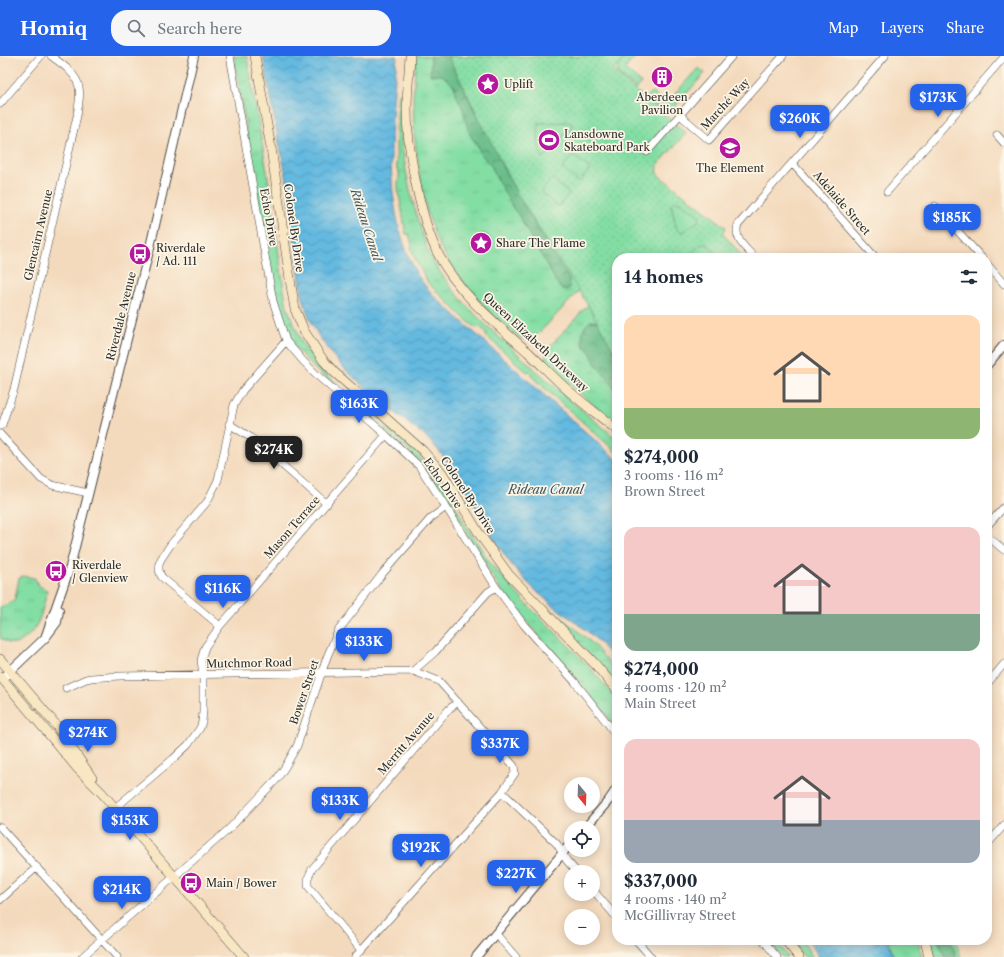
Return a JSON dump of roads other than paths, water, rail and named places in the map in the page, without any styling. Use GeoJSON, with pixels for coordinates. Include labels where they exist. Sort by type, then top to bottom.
{"type":"FeatureCollection","features":[{"type":"Feature","properties":{"kind":"main road","name":"Colonel By Drive"},"geometry":{"type":"LineString","coordinates":[[255,56],[271,148],[295,309],[304,331],[323,360],[334,372],[423,451],[443,474],[480,535],[509,575],[595,664],[612,684]]}},
{"type":"Feature","properties":{"kind":"main road","name":"Queen Elizabeth Driveway"},"geometry":{"type":"LineString","coordinates":[[410,56],[407,109],[409,145],[421,209],[437,252],[454,278],[489,318],[569,391],[612,426]]}},
{"type":"Feature","properties":{"kind":"main road"},"geometry":{"type":"LineString","coordinates":[[0,659],[56,725],[102,793]]}},
{"type":"Feature","properties":{"kind":"main road"},"geometry":{"type":"LineString","coordinates":[[1,677],[78,769],[102,793],[244,957]]}},
{"type":"Feature","properties":{"kind":"main road"},"geometry":{"type":"LineString","coordinates":[[789,945],[799,957]]}},
{"type":"Feature","properties":{"kind":"main road"},"geometry":{"type":"LineString","coordinates":[[926,945],[929,957]]}},
{"type":"Feature","properties":{"kind":"street"},"geometry":{"type":"LineString","coordinates":[[0,104],[42,56]]}},
{"type":"Feature","properties":{"kind":"street","name":"Glencairn Avenue"},"geometry":{"type":"LineString","coordinates":[[0,426],[14,389],[79,102],[79,87],[74,76],[51,56]]}},
{"type":"Feature","properties":{"kind":"street","name":"Riverdale Avenue"},"geometry":{"type":"LineString","coordinates":[[1,677],[11,671],[45,638],[57,622],[65,581],[152,240],[194,56]]}},
{"type":"Feature","properties":{"kind":"street","name":"Echo Drive"},"geometry":{"type":"LineString","coordinates":[[230,56],[273,301],[286,341],[319,377],[386,435],[419,466],[496,587],[524,625],[575,682],[612,730]]}},
{"type":"Feature","properties":{"kind":"street"},"geometry":{"type":"LineString","coordinates":[[647,152],[732,56]]}},
{"type":"Feature","properties":{"kind":"street","name":"Marché Way"},"geometry":{"type":"LineString","coordinates":[[680,115],[709,140],[783,56]]}},
{"type":"Feature","properties":{"kind":"street"},"geometry":{"type":"LineString","coordinates":[[751,253],[737,237],[736,232],[738,225],[885,56]]}},
{"type":"Feature","properties":{"kind":"street"},"geometry":{"type":"LineString","coordinates":[[887,192],[1004,57]]}},
{"type":"Feature","properties":{"kind":"street"},"geometry":{"type":"LineString","coordinates":[[997,136],[1004,143]]}},
{"type":"Feature","properties":{"kind":"street","name":"Adelaide Street"},"geometry":{"type":"LineString","coordinates":[[792,163],[872,253]]}},
{"type":"Feature","properties":{"kind":"street"},"geometry":{"type":"LineString","coordinates":[[935,206],[977,253]]}},
{"type":"Feature","properties":{"kind":"street"},"geometry":{"type":"LineString","coordinates":[[992,270],[1004,284]]}},
{"type":"Feature","properties":{"kind":"street"},"geometry":{"type":"LineString","coordinates":[[220,626],[161,576],[159,564],[171,544],[207,502],[218,480],[234,405],[243,390],[286,341]]}},
{"type":"Feature","properties":{"kind":"street"},"geometry":{"type":"LineString","coordinates":[[992,359],[1004,345]]}},
{"type":"Feature","properties":{"kind":"street"},"geometry":{"type":"LineString","coordinates":[[229,424],[250,437],[327,504]]}},
{"type":"Feature","properties":{"kind":"street"},"geometry":{"type":"LineString","coordinates":[[0,434],[41,479],[52,485],[88,493]]}},
{"type":"Feature","properties":{"kind":"street","name":"Mason Terrace"},"geometry":{"type":"LineString","coordinates":[[115,808],[174,759],[188,745],[200,728],[202,722],[203,675],[201,660],[205,647],[220,626],[386,435]]}},
{"type":"Feature","properties":{"kind":"street"},"geometry":{"type":"LineString","coordinates":[[992,520],[1004,506]]}},
{"type":"Feature","properties":{"kind":"street","name":"Bower Street"},"geometry":{"type":"LineString","coordinates":[[82,957],[229,829],[277,779],[297,746],[327,657],[338,631],[383,573],[431,518],[446,507]]}},
{"type":"Feature","properties":{"kind":"street"},"geometry":{"type":"LineString","coordinates":[[992,540],[1004,550]]}},
{"type":"Feature","properties":{"kind":"street"},"geometry":{"type":"LineString","coordinates":[[355,957],[502,792],[515,773],[514,766],[439,681],[413,671],[435,652],[488,592],[496,587]]}},
{"type":"Feature","properties":{"kind":"street"},"geometry":{"type":"LineString","coordinates":[[992,678],[1004,664]]}},
{"type":"Feature","properties":{"kind":"street","name":"Mutchmor Road"},"geometry":{"type":"LineString","coordinates":[[66,688],[91,678],[413,671]]}},
{"type":"Feature","properties":{"kind":"street","name":"Merritt Avenue"},"geometry":{"type":"LineString","coordinates":[[362,950],[308,886],[308,878],[312,869],[450,709],[458,702]]}},
{"type":"Feature","properties":{"kind":"street"},"geometry":{"type":"LineString","coordinates":[[502,792],[557,844],[572,865]]}},
{"type":"Feature","properties":{"kind":"street"},"geometry":{"type":"LineString","coordinates":[[591,821],[612,795]]}},
{"type":"Feature","properties":{"kind":"street"},"geometry":{"type":"LineString","coordinates":[[992,839],[1004,825]]}},
{"type":"Feature","properties":{"kind":"street"},"geometry":{"type":"LineString","coordinates":[[0,827],[116,957]]}},
{"type":"Feature","properties":{"kind":"street"},"geometry":{"type":"LineString","coordinates":[[476,957],[563,854]]}},
{"type":"Feature","properties":{"kind":"street"},"geometry":{"type":"LineString","coordinates":[[0,900],[36,867]]}},
{"type":"Feature","properties":{"kind":"street"},"geometry":{"type":"LineString","coordinates":[[600,898],[612,912]]}},
{"type":"Feature","properties":{"kind":"street"},"geometry":{"type":"LineString","coordinates":[[496,934],[516,957]]}},
{"type":"Feature","properties":{"kind":"street"},"geometry":{"type":"LineString","coordinates":[[640,945],[651,957]]}},
{"type":"Feature","properties":{"kind":"street"},"geometry":{"type":"LineString","coordinates":[[767,945],[777,957]]}},
{"type":"Feature","properties":{"kind":"water","name":"Rideau Canal"},"geometry":{"type":"Polygon","coordinates":[[[263,56],[397,56],[391,136],[393,190],[403,242],[415,271],[438,300],[612,456],[612,657],[592,635],[548,601],[524,579],[498,546],[460,481],[439,451],[426,437],[369,392],[351,375],[335,358],[321,339],[309,318],[302,295],[286,175],[263,56]]]}},
{"type":"Feature","properties":{"kind":"water"},"geometry":{"type":"Polygon","coordinates":[[[482,234],[488,237],[491,243],[488,249],[482,252],[476,249],[473,243],[476,237],[482,234]]]}},
{"type":"Feature","properties":{"kind":"water"},"geometry":{"type":"Polygon","coordinates":[[[811,945],[890,945],[894,957],[819,957],[811,945]]]}},
{"type":"Feature","properties":{"kind":"place","name":"Aberdeen Pavilion"},"geometry":{"type":"Point","coordinates":[662,77]}},
{"type":"Feature","properties":{"kind":"place","name":"Uplift"},"geometry":{"type":"Point","coordinates":[488,84]}},
{"type":"Feature","properties":{"kind":"place","name":"Lansdowne Skateboard Park"},"geometry":{"type":"Point","coordinates":[549,140]}},
{"type":"Feature","properties":{"kind":"place","name":"The Element"},"geometry":{"type":"Point","coordinates":[730,148]}},
{"type":"Feature","properties":{"kind":"place","name":"Share The Flame"},"geometry":{"type":"Point","coordinates":[481,243]}},
{"type":"Feature","properties":{"kind":"place","name":"Riverdale / Ad. 111"},"geometry":{"type":"Point","coordinates":[140,254]}},
{"type":"Feature","properties":{"kind":"place","name":"Riverdale / Glenview"},"geometry":{"type":"Point","coordinates":[56,571]}},
{"type":"Feature","properties":{"kind":"place","name":"Main / Bower"},"geometry":{"type":"Point","coordinates":[191,883]}}]}
